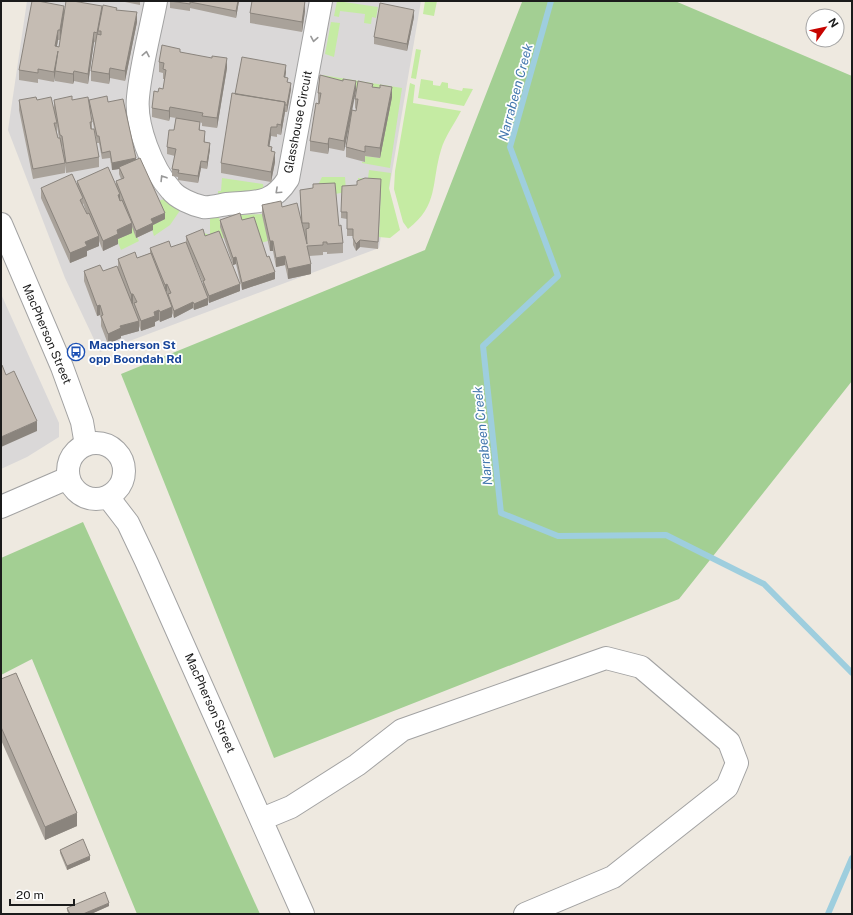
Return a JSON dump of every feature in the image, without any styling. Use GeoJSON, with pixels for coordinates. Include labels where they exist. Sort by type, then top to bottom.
{"type":"FeatureCollection","features":[{"type":"Feature","properties":{"kind":"street","name":"Glasshouse Circuit"},"geometry":{"type":"LineString","coordinates":[[156,1],[138,98],[139,122],[147,146],[158,170],[171,191],[187,201],[203,207],[264,200],[278,194],[288,179],[321,1]]}},
{"type":"Feature","properties":{"kind":"street","name":"MacPherson Street"},"geometry":{"type":"LineString","coordinates":[[1,224],[62,367],[82,422],[86,444]]}},
{"type":"Feature","properties":{"kind":"street"},"geometry":{"type":"LineString","coordinates":[[95,443],[109,447],[119,456],[123,465],[124,474],[116,491],[108,497],[98,500],[88,499],[79,494],[72,487],[68,478],[69,462],[79,449],[86,444],[95,443]]}},
{"type":"Feature","properties":{"kind":"street"},"geometry":{"type":"LineString","coordinates":[[1,507],[68,478]]}},
{"type":"Feature","properties":{"kind":"street","name":"MacPherson Street"},"geometry":{"type":"LineString","coordinates":[[108,497],[128,523],[146,561],[303,914]]}},
{"type":"Feature","properties":{"kind":"street"},"geometry":{"type":"LineString","coordinates":[[262,819],[298,802],[357,765],[402,730],[606,658],[641,667],[729,742],[737,763],[727,786],[613,877],[525,914]]}},
{"type":"Feature","properties":{"kind":"shaded area"},"geometry":{"type":"Polygon","coordinates":[[[27,1],[421,1],[379,248],[100,352],[65,278],[8,130],[27,1]]]}},
{"type":"Feature","properties":{"kind":"shaded area"},"geometry":{"type":"Polygon","coordinates":[[[1,294],[59,423],[59,437],[27,457],[1,469],[1,294]]]}},
{"type":"Feature","properties":{"kind":"green space"},"geometry":{"type":"Polygon","coordinates":[[[337,1],[378,7],[376,18],[372,17],[371,24],[364,23],[365,14],[340,11],[339,17],[334,16],[337,1]]]}},
{"type":"Feature","properties":{"kind":"green space"},"geometry":{"type":"Polygon","coordinates":[[[425,1],[437,1],[434,16],[423,14],[425,1]]]}},
{"type":"Feature","properties":{"kind":"green space"},"geometry":{"type":"Polygon","coordinates":[[[675,1],[852,76],[852,381],[679,599],[274,758],[121,374],[425,250],[522,2],[675,1]]]}},
{"type":"Feature","properties":{"kind":"green space"},"geometry":{"type":"Polygon","coordinates":[[[331,22],[340,23],[334,57],[325,54],[331,22]]]}},
{"type":"Feature","properties":{"kind":"green space"},"geometry":{"type":"Polygon","coordinates":[[[416,49],[421,50],[416,79],[411,78],[416,49]]]}},
{"type":"Feature","properties":{"kind":"green space"},"geometry":{"type":"Polygon","coordinates":[[[322,75],[402,88],[390,168],[362,162],[365,162],[365,156],[380,158],[391,97],[320,85],[322,75]]]}},
{"type":"Feature","properties":{"kind":"green space"},"geometry":{"type":"Polygon","coordinates":[[[421,79],[433,81],[433,85],[440,86],[442,82],[448,83],[448,88],[462,91],[463,88],[473,89],[464,106],[418,98],[421,79]]]}},
{"type":"Feature","properties":{"kind":"green space"},"geometry":{"type":"Polygon","coordinates":[[[410,83],[415,85],[413,103],[461,111],[443,145],[432,193],[425,211],[408,229],[403,222],[394,189],[395,171],[410,83]]]}},
{"type":"Feature","properties":{"kind":"green space"},"geometry":{"type":"Polygon","coordinates":[[[369,170],[391,173],[389,188],[400,230],[390,238],[379,237],[381,185],[358,185],[358,178],[368,179],[369,170]]]}},
{"type":"Feature","properties":{"kind":"green space"},"geometry":{"type":"Polygon","coordinates":[[[322,177],[345,177],[346,192],[335,194],[315,191],[322,177]]]}},
{"type":"Feature","properties":{"kind":"green space"},"geometry":{"type":"Polygon","coordinates":[[[222,178],[263,184],[264,190],[218,197],[218,191],[221,191],[222,178]]]}},
{"type":"Feature","properties":{"kind":"green space"},"geometry":{"type":"Polygon","coordinates":[[[164,199],[181,209],[170,225],[154,236],[151,226],[156,202],[164,199]]]}},
{"type":"Feature","properties":{"kind":"green space"},"geometry":{"type":"Polygon","coordinates":[[[122,204],[139,241],[121,250],[117,240],[122,204]]]}},
{"type":"Feature","properties":{"kind":"green space"},"geometry":{"type":"Polygon","coordinates":[[[263,214],[268,241],[260,243],[242,227],[240,215],[263,214]]]}},
{"type":"Feature","properties":{"kind":"green space"},"geometry":{"type":"Polygon","coordinates":[[[210,217],[219,217],[224,238],[205,243],[204,233],[210,235],[210,217]]]}},
{"type":"Feature","properties":{"kind":"green space"},"geometry":{"type":"Polygon","coordinates":[[[83,522],[260,914],[137,914],[32,659],[1,675],[1,558],[83,522]]]}},
{"type":"Feature","properties":{"kind":"building"},"geometry":{"type":"Polygon","coordinates":[[[32,1],[64,6],[60,30],[58,30],[55,46],[59,47],[66,1],[102,6],[97,33],[94,32],[88,74],[74,71],[73,74],[55,71],[58,51],[54,72],[38,69],[38,73],[19,70],[32,1]]]}},
{"type":"Feature","properties":{"kind":"building"},"geometry":{"type":"Polygon","coordinates":[[[170,1],[238,1],[236,11],[190,2],[190,4],[170,1]]]}},
{"type":"Feature","properties":{"kind":"building"},"geometry":{"type":"Polygon","coordinates":[[[252,1],[305,1],[302,22],[250,13],[252,1]]]}},
{"type":"Feature","properties":{"kind":"building"},"geometry":{"type":"Polygon","coordinates":[[[380,3],[414,10],[407,44],[374,37],[380,3]]]}},
{"type":"Feature","properties":{"kind":"building"},"geometry":{"type":"Polygon","coordinates":[[[103,5],[117,8],[116,10],[137,12],[125,71],[110,68],[109,74],[91,71],[97,34],[101,35],[101,31],[98,31],[103,5]]]}},
{"type":"Feature","properties":{"kind":"building"},"geometry":{"type":"Polygon","coordinates":[[[162,45],[180,49],[180,52],[212,58],[212,56],[227,58],[217,118],[202,116],[203,113],[170,107],[169,111],[152,108],[154,91],[158,92],[159,88],[163,89],[166,70],[163,69],[164,63],[159,62],[162,45]]]}},
{"type":"Feature","properties":{"kind":"building"},"geometry":{"type":"Polygon","coordinates":[[[242,57],[286,65],[284,77],[288,78],[287,82],[291,83],[287,105],[285,105],[285,102],[235,94],[242,57]]]}},
{"type":"Feature","properties":{"kind":"building"},"geometry":{"type":"Polygon","coordinates":[[[320,75],[343,81],[343,79],[356,81],[344,141],[329,138],[328,144],[310,141],[316,103],[319,104],[321,93],[318,93],[320,75]]]}},
{"type":"Feature","properties":{"kind":"building"},"geometry":{"type":"Polygon","coordinates":[[[358,81],[373,84],[372,87],[380,88],[380,85],[392,87],[380,148],[365,146],[365,152],[346,147],[352,110],[356,111],[358,99],[355,99],[358,81]]]}},
{"type":"Feature","properties":{"kind":"building"},"geometry":{"type":"Polygon","coordinates":[[[232,93],[285,102],[281,125],[277,124],[277,127],[271,127],[268,146],[272,147],[271,151],[275,152],[271,172],[221,163],[232,93]]]}},
{"type":"Feature","properties":{"kind":"building"},"geometry":{"type":"Polygon","coordinates":[[[72,96],[72,100],[88,97],[92,122],[90,122],[91,129],[94,129],[99,157],[66,163],[54,100],[72,96]]]}},
{"type":"Feature","properties":{"kind":"building"},"geometry":{"type":"Polygon","coordinates":[[[107,96],[108,102],[123,99],[136,158],[112,163],[110,151],[102,153],[89,100],[107,96]]]}},
{"type":"Feature","properties":{"kind":"building"},"geometry":{"type":"Polygon","coordinates":[[[36,97],[37,100],[51,97],[57,123],[54,123],[58,138],[60,138],[65,163],[33,169],[19,100],[36,97]]]}},
{"type":"Feature","properties":{"kind":"building"},"geometry":{"type":"Polygon","coordinates":[[[176,118],[200,122],[199,130],[205,131],[204,142],[210,143],[207,162],[201,161],[198,176],[178,173],[179,170],[172,169],[176,149],[167,147],[169,130],[174,130],[176,118]]]}},
{"type":"Feature","properties":{"kind":"building"},"geometry":{"type":"Polygon","coordinates":[[[140,158],[165,213],[151,219],[153,223],[136,231],[116,181],[124,178],[119,167],[140,158]]]}},
{"type":"Feature","properties":{"kind":"building"},"geometry":{"type":"Polygon","coordinates":[[[108,167],[120,194],[118,195],[120,201],[122,200],[132,223],[117,230],[118,234],[103,241],[77,181],[108,167]]]}},
{"type":"Feature","properties":{"kind":"building"},"geometry":{"type":"Polygon","coordinates":[[[72,174],[83,198],[80,200],[87,214],[89,213],[99,236],[85,242],[87,246],[70,253],[41,188],[72,174]]]}},
{"type":"Feature","properties":{"kind":"building"},"geometry":{"type":"Polygon","coordinates":[[[365,178],[381,179],[378,242],[360,240],[356,244],[353,238],[353,229],[347,229],[347,212],[341,212],[342,186],[357,185],[357,181],[365,178]]]}},
{"type":"Feature","properties":{"kind":"building"},"geometry":{"type":"Polygon","coordinates":[[[335,183],[339,226],[341,225],[343,243],[327,244],[327,242],[323,242],[323,245],[307,246],[311,264],[288,269],[285,256],[276,258],[273,241],[270,241],[262,205],[281,201],[282,207],[297,203],[307,244],[306,229],[309,228],[309,223],[302,223],[300,190],[313,188],[313,184],[335,183]]]}},
{"type":"Feature","properties":{"kind":"building"},"geometry":{"type":"Polygon","coordinates":[[[240,213],[242,220],[254,217],[267,257],[269,256],[275,272],[242,283],[236,257],[233,258],[220,220],[240,213]]]}},
{"type":"Feature","properties":{"kind":"building"},"geometry":{"type":"Polygon","coordinates":[[[203,229],[205,236],[219,231],[240,284],[209,296],[203,281],[205,280],[186,236],[203,229]]]}},
{"type":"Feature","properties":{"kind":"building"},"geometry":{"type":"Polygon","coordinates":[[[169,241],[171,247],[186,242],[208,298],[194,304],[193,302],[174,311],[168,294],[171,293],[167,284],[165,285],[150,248],[169,241]]]}},
{"type":"Feature","properties":{"kind":"building"},"geometry":{"type":"Polygon","coordinates":[[[135,252],[137,258],[151,253],[172,307],[160,312],[159,310],[154,312],[155,316],[141,321],[134,303],[137,302],[133,294],[131,294],[118,259],[135,252]]]}},
{"type":"Feature","properties":{"kind":"building"},"geometry":{"type":"Polygon","coordinates":[[[100,265],[103,271],[117,266],[139,321],[120,326],[121,328],[108,334],[101,316],[103,315],[100,305],[97,306],[84,271],[100,265]]]}},
{"type":"Feature","properties":{"kind":"building"},"geometry":{"type":"Polygon","coordinates":[[[1,365],[6,375],[14,371],[37,421],[1,437],[1,365]]]}},
{"type":"Feature","properties":{"kind":"building"},"geometry":{"type":"Polygon","coordinates":[[[16,673],[77,813],[45,827],[1,727],[1,679],[16,673]]]}},
{"type":"Feature","properties":{"kind":"building"},"geometry":{"type":"Polygon","coordinates":[[[83,839],[90,856],[67,866],[60,850],[83,839]]]}},
{"type":"Feature","properties":{"kind":"building"},"geometry":{"type":"Polygon","coordinates":[[[105,892],[109,903],[83,914],[70,914],[67,908],[105,892]]]}},
{"type":"Feature","properties":{"kind":"waterway","name":"Narrabeen Creek"},"geometry":{"type":"LineString","coordinates":[[551,1],[510,147],[558,276],[483,346],[501,513],[558,536],[666,535],[764,584],[852,673]]}},
{"type":"Feature","properties":{"kind":"waterway","name":"Narrabeen Creek"},"geometry":{"type":"LineString","coordinates":[[828,914],[852,858]]}},
{"type":"Feature","properties":{"kind":"place","name":"Macpherson St opp Boondah Rd"},"geometry":{"type":"Point","coordinates":[76,352]}}]}
